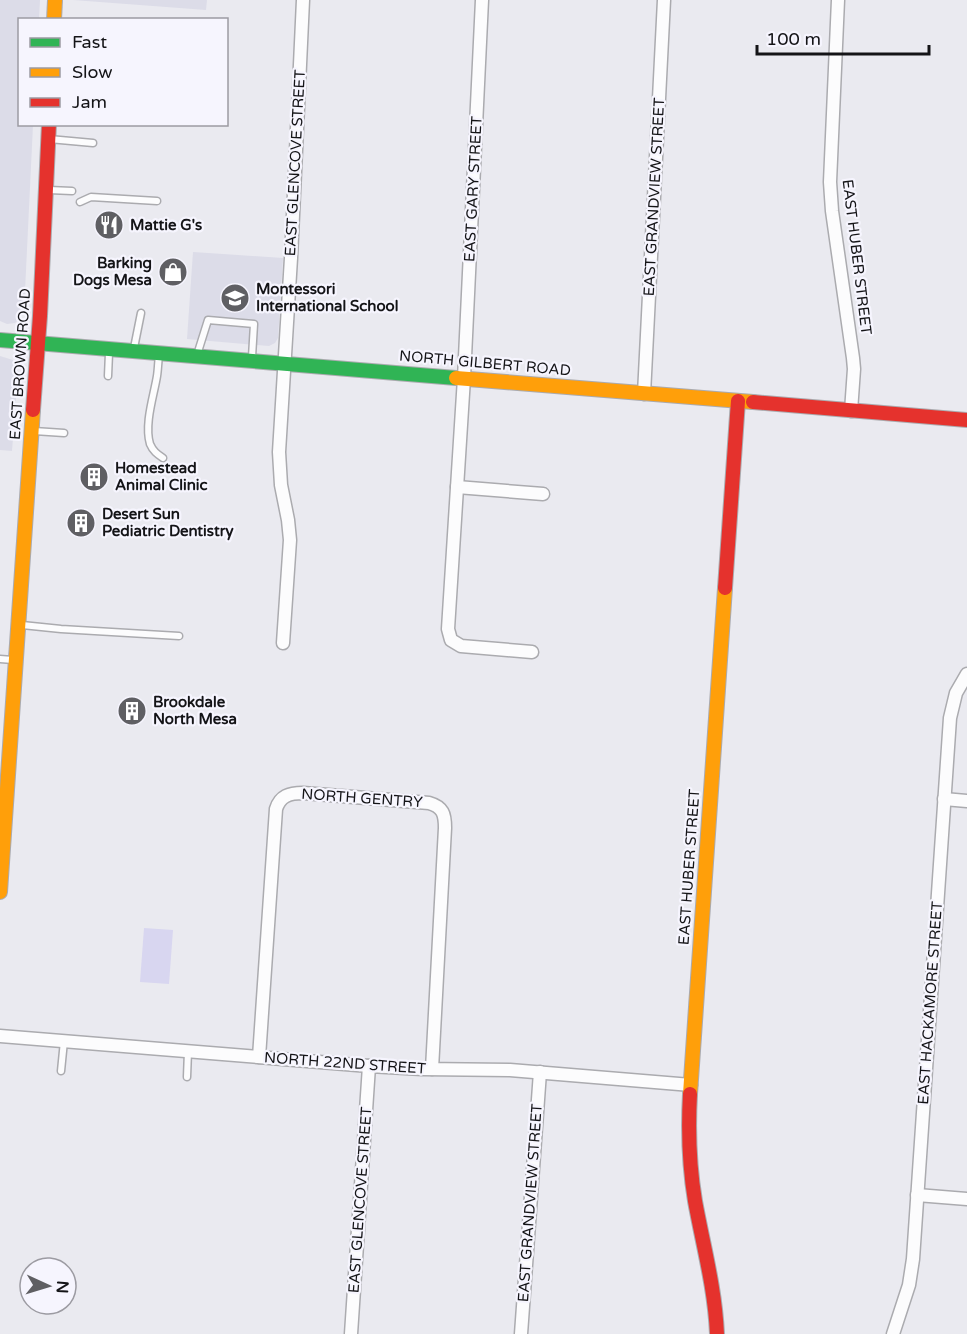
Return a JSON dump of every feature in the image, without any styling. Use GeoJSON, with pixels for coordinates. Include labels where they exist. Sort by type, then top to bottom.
{"type":"FeatureCollection","features":[{"type":"Feature","properties":{"kind":"main road"},"geometry":{"type":"LineString","coordinates":[[54,18],[55,0]]}},
{"type":"Feature","properties":{"kind":"main road","name":"EAST BROWN ROAD"},"geometry":{"type":"LineString","coordinates":[[0,892],[39,343],[49,132]]}},
{"type":"Feature","properties":{"kind":"main road","name":"NORTH GILBERT ROAD"},"geometry":{"type":"LineString","coordinates":[[0,340],[967,420]]}},
{"type":"Feature","properties":{"kind":"main road","name":"EAST HUBER STREET"},"geometry":{"type":"LineString","coordinates":[[717,1334],[711,1277],[691,1170],[689,1132],[738,401]]}},
{"type":"Feature","properties":{"kind":"street","name":"EAST GLENCOVE STREET"},"geometry":{"type":"LineString","coordinates":[[283,643],[290,540],[279,462],[303,0]]}},
{"type":"Feature","properties":{"kind":"street","name":"EAST GARY STREET"},"geometry":{"type":"LineString","coordinates":[[482,0],[464,378],[447,623],[451,640],[460,646],[532,652]]}},
{"type":"Feature","properties":{"kind":"street","name":"EAST GRANDVIEW STREET"},"geometry":{"type":"LineString","coordinates":[[644,394],[664,0]]}},
{"type":"Feature","properties":{"kind":"street","name":"EAST HUBER STREET"},"geometry":{"type":"LineString","coordinates":[[838,0],[830,182],[853,358],[851,411]]}},
{"type":"Feature","properties":{"kind":"street"},"geometry":{"type":"LineString","coordinates":[[457,487],[543,494]]}},
{"type":"Feature","properties":{"kind":"street","name":"EAST HACKAMORE STREET"},"geometry":{"type":"LineString","coordinates":[[892,1334],[905,1298],[911,1272],[952,706],[956,693],[967,674]]}},
{"type":"Feature","properties":{"kind":"street","name":"NORTH GENTRY"},"geometry":{"type":"LineString","coordinates":[[259,1057],[276,809],[282,797],[288,794],[303,793],[422,802],[441,808],[444,814],[432,1069]]}},
{"type":"Feature","properties":{"kind":"street"},"geometry":{"type":"LineString","coordinates":[[944,800],[967,801]]}},
{"type":"Feature","properties":{"kind":"street","name":"NORTH 22ND STREET"},"geometry":{"type":"LineString","coordinates":[[0,1036],[369,1066],[493,1069],[691,1085]]}},
{"type":"Feature","properties":{"kind":"street","name":"EAST GLENCOVE STREET"},"geometry":{"type":"LineString","coordinates":[[351,1334],[369,1066]]}},
{"type":"Feature","properties":{"kind":"street","name":"EAST GRANDVIEW STREET"},"geometry":{"type":"LineString","coordinates":[[521,1334],[540,1072]]}},
{"type":"Feature","properties":{"kind":"street"},"geometry":{"type":"LineString","coordinates":[[917,1196],[967,1199]]}},
{"type":"Feature","properties":{"kind":"lane"},"geometry":{"type":"LineString","coordinates":[[49,132],[93,142]]}},
{"type":"Feature","properties":{"kind":"lane"},"geometry":{"type":"LineString","coordinates":[[46,189],[72,191]]}},
{"type":"Feature","properties":{"kind":"lane"},"geometry":{"type":"LineString","coordinates":[[80,202],[91,198],[157,201]]}},
{"type":"Feature","properties":{"kind":"lane"},"geometry":{"type":"LineString","coordinates":[[134,351],[141,313]]}},
{"type":"Feature","properties":{"kind":"lane"},"geometry":{"type":"LineString","coordinates":[[196,356],[208,320],[254,324],[251,361]]}},
{"type":"Feature","properties":{"kind":"lane"},"geometry":{"type":"LineString","coordinates":[[108,376],[110,349]]}},
{"type":"Feature","properties":{"kind":"lane"},"geometry":{"type":"LineString","coordinates":[[159,353],[157,375],[150,403],[149,436],[155,453],[163,458]]}},
{"type":"Feature","properties":{"kind":"lane"},"geometry":{"type":"LineString","coordinates":[[32,431],[64,433]]}},
{"type":"Feature","properties":{"kind":"lane"},"geometry":{"type":"LineString","coordinates":[[18,625],[179,636]]}},
{"type":"Feature","properties":{"kind":"lane"},"geometry":{"type":"LineString","coordinates":[[0,659],[16,661]]}},
{"type":"Feature","properties":{"kind":"lane"},"geometry":{"type":"LineString","coordinates":[[61,1071],[64,1041]]}},
{"type":"Feature","properties":{"kind":"lane"},"geometry":{"type":"LineString","coordinates":[[187,1077],[188,1052]]}},
{"type":"Feature","properties":{"kind":"shaded area"},"geometry":{"type":"Polygon","coordinates":[[[0,0],[40,0],[39,18],[18,18],[18,126],[33,126],[24,312],[15,323],[7,324],[0,321],[0,0]]]}},
{"type":"Feature","properties":{"kind":"shaded area"},"geometry":{"type":"Polygon","coordinates":[[[73,0],[207,0],[206,10],[73,0]]]}},
{"type":"Feature","properties":{"kind":"shaded area","name":"Montessori International School"},"geometry":{"type":"Polygon","coordinates":[[[193,252],[283,258],[278,338],[275,343],[269,346],[187,339],[193,252]]]}},
{"type":"Feature","properties":{"kind":"shaded area"},"geometry":{"type":"Polygon","coordinates":[[[0,356],[13,360],[18,370],[12,451],[0,450],[0,356]]]}},
{"type":"Feature","properties":{"kind":"shaded area"},"geometry":{"type":"Polygon","coordinates":[[[144,928],[173,930],[169,984],[140,982],[144,928]]]}},
{"type":"Feature","properties":{"kind":"traffic: fast"},"geometry":{"type":"LineString","coordinates":[[0,340],[456,378]]}},
{"type":"Feature","properties":{"kind":"traffic: slow"},"geometry":{"type":"LineString","coordinates":[[54,18],[55,0]]}},
{"type":"Feature","properties":{"kind":"traffic: slow"},"geometry":{"type":"LineString","coordinates":[[456,378],[753,402]]}},
{"type":"Feature","properties":{"kind":"traffic: slow"},"geometry":{"type":"LineString","coordinates":[[0,892],[33,410]]}},
{"type":"Feature","properties":{"kind":"traffic: slow"},"geometry":{"type":"LineString","coordinates":[[690,1094],[725,588]]}},
{"type":"Feature","properties":{"kind":"traffic: jam"},"geometry":{"type":"LineString","coordinates":[[33,410],[49,126]]}},
{"type":"Feature","properties":{"kind":"traffic: jam"},"geometry":{"type":"LineString","coordinates":[[725,588],[738,401]]}},
{"type":"Feature","properties":{"kind":"traffic: jam"},"geometry":{"type":"LineString","coordinates":[[753,402],[967,420]]}},
{"type":"Feature","properties":{"kind":"traffic: jam"},"geometry":{"type":"LineString","coordinates":[[690,1094],[691,1174],[711,1283],[717,1334]]}},
{"type":"Feature","properties":{"kind":"place","name":"Mattie G's"},"geometry":{"type":"Point","coordinates":[109,225]}},
{"type":"Feature","properties":{"kind":"place","name":"Barking Dogs Mesa"},"geometry":{"type":"Point","coordinates":[173,272]}},
{"type":"Feature","properties":{"kind":"place","name":"Montessori International School"},"geometry":{"type":"Point","coordinates":[235,298]}},
{"type":"Feature","properties":{"kind":"place","name":"Homestead Animal Clinic"},"geometry":{"type":"Point","coordinates":[94,477]}},
{"type":"Feature","properties":{"kind":"place","name":"Desert Sun Pediatric Dentistry"},"geometry":{"type":"Point","coordinates":[81,523]}},
{"type":"Feature","properties":{"kind":"place","name":"Brookdale North Mesa"},"geometry":{"type":"Point","coordinates":[132,711]}}]}
